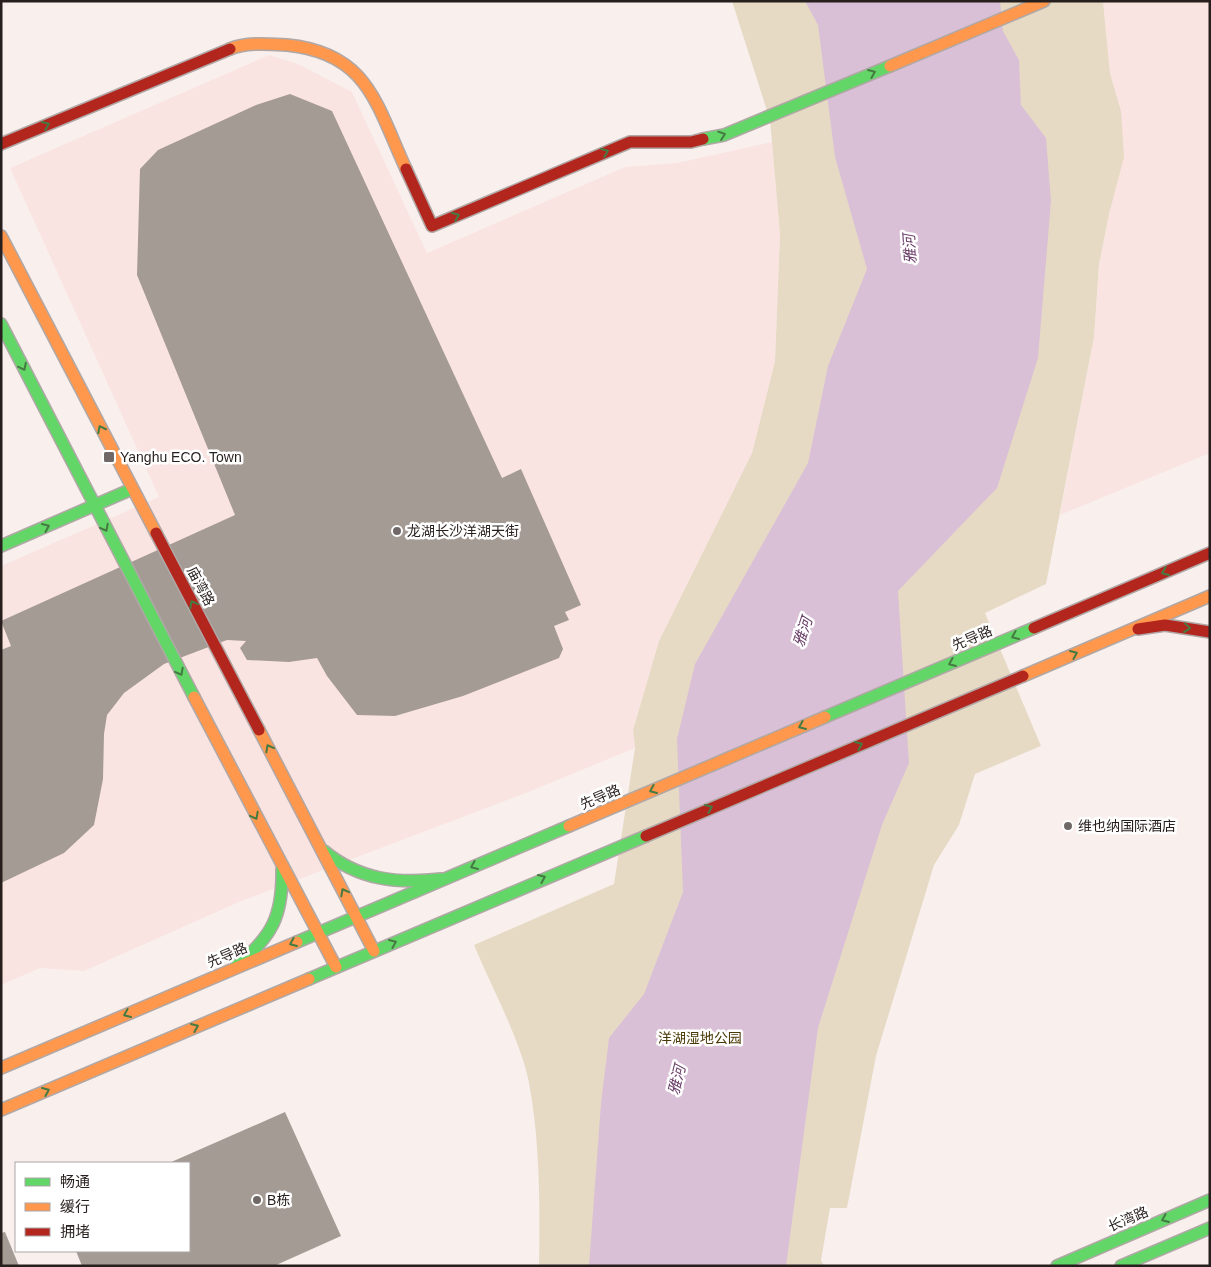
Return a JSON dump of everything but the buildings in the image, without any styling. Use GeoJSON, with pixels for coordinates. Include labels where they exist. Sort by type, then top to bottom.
{"type":"FeatureCollection","features":[{"type":"Feature","properties":{"kind":"main road"},"geometry":{"type":"LineString","coordinates":[[932,35],[1013,1]]}},
{"type":"Feature","properties":{"kind":"main road"},"geometry":{"type":"LineString","coordinates":[[1,144],[235,47],[266,43],[300,46],[330,56],[354,70],[374,101],[432,226],[618,146],[642,140],[674,142],[710,139],[731,132],[1044,1]]}},
{"type":"Feature","properties":{"kind":"main road"},"geometry":{"type":"LineString","coordinates":[[1,133],[233,38],[268,35],[304,39],[334,49],[362,63],[382,96],[436,214],[616,135],[634,130]]}},
{"type":"Feature","properties":{"kind":"main road"},"geometry":{"type":"LineString","coordinates":[[695,129],[720,123],[841,73]]}},
{"type":"Feature","properties":{"kind":"main road","name":"庙湾路"},"geometry":{"type":"LineString","coordinates":[[1,236],[122,478],[132,489],[374,951]]}},
{"type":"Feature","properties":{"kind":"main road"},"geometry":{"type":"LineString","coordinates":[[1,324],[83,496],[93,506],[336,967]]}},
{"type":"Feature","properties":{"kind":"main road"},"geometry":{"type":"LineString","coordinates":[[83,496],[102,487]]}},
{"type":"Feature","properties":{"kind":"main road"},"geometry":{"type":"LineString","coordinates":[[1,546],[132,489]]}},
{"type":"Feature","properties":{"kind":"main road","name":"先导路"},"geometry":{"type":"LineString","coordinates":[[1,1068],[1208,553]]}},
{"type":"Feature","properties":{"kind":"main road"},"geometry":{"type":"LineString","coordinates":[[1,1110],[1210,596]]}},
{"type":"Feature","properties":{"kind":"main road"},"geometry":{"type":"LineString","coordinates":[[1130,630],[1164,625],[1210,632]]}},
{"type":"Feature","properties":{"kind":"main road"},"geometry":{"type":"LineString","coordinates":[[321,848],[335,861],[371,878],[408,882],[445,878]]}},
{"type":"Feature","properties":{"kind":"main road"},"geometry":{"type":"LineString","coordinates":[[230,970],[246,959],[270,934],[282,902],[281,865]]}},
{"type":"Feature","properties":{"kind":"main road","name":"长湾路"},"geometry":{"type":"LineString","coordinates":[[1057,1266],[1210,1200]]}},
{"type":"Feature","properties":{"kind":"main road"},"geometry":{"type":"LineString","coordinates":[[1121,1266],[1210,1228]]}},
{"type":"Feature","properties":{"kind":"shaded area"},"geometry":{"type":"Polygon","coordinates":[[[1103,1],[1210,1],[1210,453],[1060,515],[1094,337],[1099,265],[1109,214],[1121,111],[1110,73],[1103,1]]]}},
{"type":"Feature","properties":{"kind":"shaded area","name":"龙湖长沙洋湖天街"},"geometry":{"type":"Polygon","coordinates":[[[269,55],[298,64],[352,92],[427,253],[625,167],[677,163],[772,142],[780,234],[775,361],[752,453],[659,641],[633,730],[635,748],[526,793],[239,902],[84,971],[40,968],[1,985],[1,566],[159,497],[10,168],[269,55]]]}},
{"type":"Feature","properties":{"kind":"green space","name":"洋湖湿地公园"},"geometry":{"type":"Polygon","coordinates":[[[732,1],[1103,1],[1110,73],[1121,111],[1124,157],[1109,214],[1099,265],[1094,337],[1046,584],[985,613],[1041,746],[975,774],[959,825],[934,865],[876,1056],[847,1208],[830,1208],[821,1260],[824,1266],[539,1266],[537,1151],[529,1083],[513,1032],[474,945],[614,884],[635,748],[633,730],[659,641],[752,453],[775,361],[780,234],[770,120],[732,1]]]}},
{"type":"Feature","properties":{"kind":"water","name":"雅河"},"geometry":{"type":"Polygon","coordinates":[[[805,1],[1000,1],[1003,31],[1019,60],[1021,105],[1046,138],[1051,201],[1038,358],[997,488],[898,591],[909,763],[882,825],[818,1028],[786,1266],[589,1266],[601,1103],[609,1038],[644,994],[683,892],[677,739],[695,664],[808,463],[828,366],[867,269],[835,157],[818,25],[805,1]]]}},
{"type":"Feature","properties":{"kind":"traffic: fast"},"geometry":{"type":"LineString","coordinates":[[703,139],[724,135],[890,66]]}},
{"type":"Feature","properties":{"kind":"traffic: fast"},"geometry":{"type":"LineString","coordinates":[[1,324],[194,697]]}},
{"type":"Feature","properties":{"kind":"traffic: fast"},"geometry":{"type":"LineString","coordinates":[[1,546],[132,489]]}},
{"type":"Feature","properties":{"kind":"traffic: fast"},"geometry":{"type":"LineString","coordinates":[[825,717],[1034,628]]}},
{"type":"Feature","properties":{"kind":"traffic: fast"},"geometry":{"type":"LineString","coordinates":[[297,942],[569,826]]}},
{"type":"Feature","properties":{"kind":"traffic: fast"},"geometry":{"type":"LineString","coordinates":[[309,979],[646,836]]}},
{"type":"Feature","properties":{"kind":"traffic: fast"},"geometry":{"type":"LineString","coordinates":[[324,851],[337,861],[351,868],[379,878],[409,881],[441,879]]}},
{"type":"Feature","properties":{"kind":"traffic: fast"},"geometry":{"type":"LineString","coordinates":[[236,966],[259,945],[273,924],[280,900],[282,869]]}},
{"type":"Feature","properties":{"kind":"traffic: fast"},"geometry":{"type":"LineString","coordinates":[[1057,1266],[1210,1200]]}},
{"type":"Feature","properties":{"kind":"traffic: fast"},"geometry":{"type":"LineString","coordinates":[[1121,1266],[1210,1228]]}},
{"type":"Feature","properties":{"kind":"traffic: slow"},"geometry":{"type":"LineString","coordinates":[[890,66],[1044,1]]}},
{"type":"Feature","properties":{"kind":"traffic: slow"},"geometry":{"type":"LineString","coordinates":[[230,49],[250,44],[287,45],[314,50],[336,59],[352,71],[366,86],[377,103],[406,169]]}},
{"type":"Feature","properties":{"kind":"traffic: slow"},"geometry":{"type":"LineString","coordinates":[[1,236],[156,533]]}},
{"type":"Feature","properties":{"kind":"traffic: slow"},"geometry":{"type":"LineString","coordinates":[[1023,676],[1210,596]]}},
{"type":"Feature","properties":{"kind":"traffic: slow"},"geometry":{"type":"LineString","coordinates":[[194,697],[336,967]]}},
{"type":"Feature","properties":{"kind":"traffic: slow"},"geometry":{"type":"LineString","coordinates":[[569,826],[825,717]]}},
{"type":"Feature","properties":{"kind":"traffic: slow"},"geometry":{"type":"LineString","coordinates":[[259,730],[374,951]]}},
{"type":"Feature","properties":{"kind":"traffic: slow"},"geometry":{"type":"LineString","coordinates":[[1,1068],[297,942]]}},
{"type":"Feature","properties":{"kind":"traffic: slow"},"geometry":{"type":"LineString","coordinates":[[1,1110],[309,979]]}},
{"type":"Feature","properties":{"kind":"traffic: jam"},"geometry":{"type":"LineString","coordinates":[[1,144],[230,49]]}},
{"type":"Feature","properties":{"kind":"traffic: jam"},"geometry":{"type":"LineString","coordinates":[[406,169],[432,226],[630,142],[691,142],[703,139]]}},
{"type":"Feature","properties":{"kind":"traffic: jam"},"geometry":{"type":"LineString","coordinates":[[156,533],[259,730]]}},
{"type":"Feature","properties":{"kind":"traffic: jam"},"geometry":{"type":"LineString","coordinates":[[1034,628],[1210,553]]}},
{"type":"Feature","properties":{"kind":"traffic: jam"},"geometry":{"type":"LineString","coordinates":[[1138,629],[1165,625],[1210,632]]}},
{"type":"Feature","properties":{"kind":"traffic: jam"},"geometry":{"type":"LineString","coordinates":[[646,836],[1023,676]]}},
{"type":"Feature","properties":{"kind":"place","name":"Yanghu ECO. Town"},"geometry":{"type":"Point","coordinates":[109,457]}},
{"type":"Feature","properties":{"kind":"place","name":"龙湖长沙洋湖天街"},"geometry":{"type":"Point","coordinates":[397,531]}},
{"type":"Feature","properties":{"kind":"place","name":"维也纳国际酒店"},"geometry":{"type":"Point","coordinates":[1068,826]}},
{"type":"Feature","properties":{"kind":"place","name":"B栋"},"geometry":{"type":"Point","coordinates":[257,1200]}}]}
